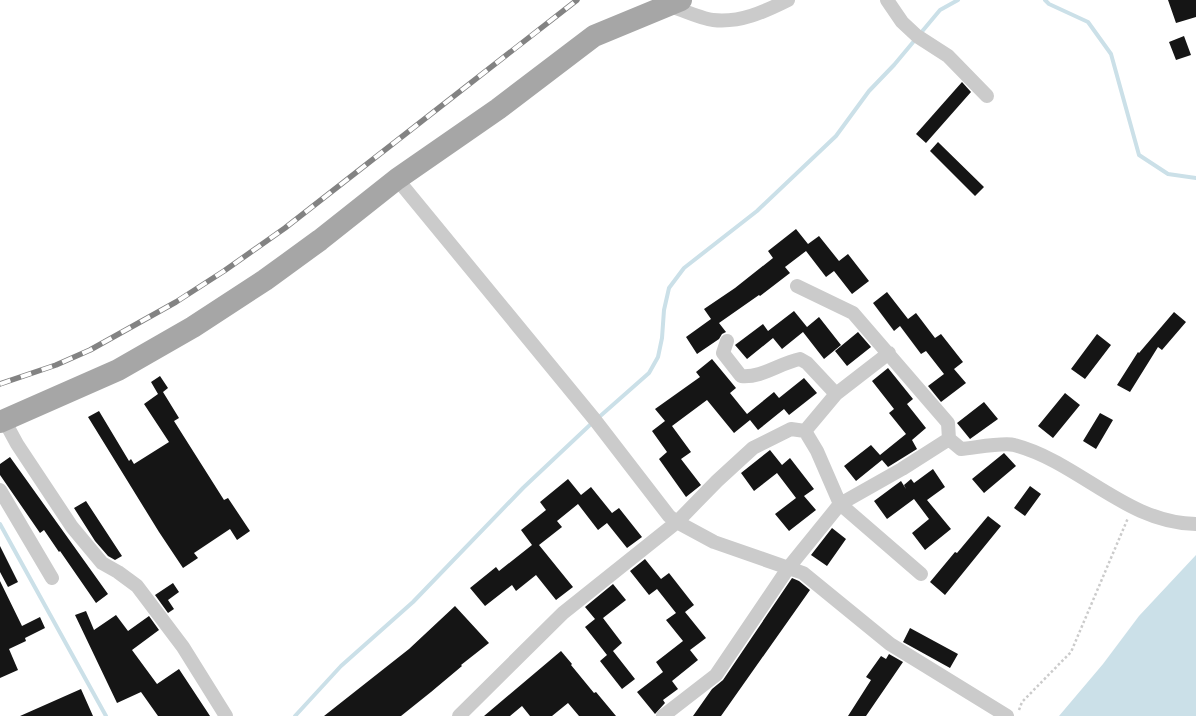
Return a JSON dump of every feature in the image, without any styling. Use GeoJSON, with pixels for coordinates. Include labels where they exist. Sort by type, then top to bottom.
{"type":"FeatureCollection","features":[{"type":"Feature","properties":{"kind":"main road"},"geometry":{"type":"LineString","coordinates":[[2,421],[118,370],[193,327],[265,280],[312,246],[397,179],[498,109],[594,36],[674,3]]}},
{"type":"Feature","properties":{"kind":"street"},"geometry":{"type":"LineString","coordinates":[[674,3],[711,20],[736,20],[763,13],[788,0]]}},
{"type":"Feature","properties":{"kind":"street"},"geometry":{"type":"LineString","coordinates":[[887,0],[902,22],[917,36],[948,56],[987,96]]}},
{"type":"Feature","properties":{"kind":"street"},"geometry":{"type":"LineString","coordinates":[[397,179],[595,420],[668,516],[714,542],[803,573],[890,644],[1007,716]]}},
{"type":"Feature","properties":{"kind":"street"},"geometry":{"type":"LineString","coordinates":[[796,286],[853,313],[948,423],[949,439],[961,449],[1012,444],[1045,456],[1144,514],[1185,524],[1196,524]]}},
{"type":"Feature","properties":{"kind":"street"},"geometry":{"type":"LineString","coordinates":[[727,340],[723,353],[742,376],[752,377],[790,361],[800,359],[807,363],[836,394]]}},
{"type":"Feature","properties":{"kind":"street"},"geometry":{"type":"LineString","coordinates":[[805,431],[836,394],[889,353]]}},
{"type":"Feature","properties":{"kind":"street"},"geometry":{"type":"LineString","coordinates":[[2,421],[72,527],[102,563],[137,586],[183,647],[226,716]]}},
{"type":"Feature","properties":{"kind":"street"},"geometry":{"type":"LineString","coordinates":[[459,716],[563,613],[677,522],[753,448],[791,429],[805,431]]}},
{"type":"Feature","properties":{"kind":"street"},"geometry":{"type":"LineString","coordinates":[[805,431],[817,451],[840,504],[921,574]]}},
{"type":"Feature","properties":{"kind":"street"},"geometry":{"type":"LineString","coordinates":[[663,716],[716,675],[789,568],[840,504],[902,469],[949,439]]}},
{"type":"Feature","properties":{"kind":"street"},"geometry":{"type":"LineString","coordinates":[[0,490],[52,578]]}},
{"type":"Feature","properties":{"kind":"path"},"geometry":{"type":"LineString","coordinates":[[1016,716],[1022,702],[1071,652],[1133,507]]}},
{"type":"Feature","properties":{"kind":"water"},"geometry":{"type":"Polygon","coordinates":[[[1196,555],[1196,716],[1059,716],[1103,664],[1139,616],[1196,555]]]}},
{"type":"Feature","properties":{"kind":"building"},"geometry":{"type":"Polygon","coordinates":[[[1168,0],[1196,0],[1196,17],[1176,23],[1168,0]]]}},
{"type":"Feature","properties":{"kind":"building"},"geometry":{"type":"Polygon","coordinates":[[[1184,36],[1191,55],[1176,60],[1169,42],[1184,36]]]}},
{"type":"Feature","properties":{"kind":"building"},"geometry":{"type":"Polygon","coordinates":[[[962,82],[971,92],[926,143],[916,134],[962,82]]]}},
{"type":"Feature","properties":{"kind":"building"},"geometry":{"type":"Polygon","coordinates":[[[938,142],[984,187],[975,196],[930,151],[938,142]]]}},
{"type":"Feature","properties":{"kind":"building"},"geometry":{"type":"Polygon","coordinates":[[[796,229],[808,244],[819,236],[839,261],[848,254],[869,281],[852,294],[834,271],[826,277],[806,251],[785,267],[790,273],[760,296],[719,323],[726,332],[697,354],[686,337],[711,319],[704,309],[735,288],[773,258],[768,251],[796,229]]]}},
{"type":"Feature","properties":{"kind":"building"},"geometry":{"type":"Polygon","coordinates":[[[887,292],[908,319],[916,313],[935,338],[941,334],[963,362],[954,369],[966,383],[941,402],[928,386],[944,374],[926,351],[921,354],[900,326],[894,331],[873,303],[887,292]]]}},
{"type":"Feature","properties":{"kind":"building"},"geometry":{"type":"Polygon","coordinates":[[[794,311],[807,327],[819,317],[841,345],[824,359],[803,332],[782,349],[773,338],[747,359],[735,345],[763,324],[768,331],[794,311]]]}},
{"type":"Feature","properties":{"kind":"building"},"geometry":{"type":"Polygon","coordinates":[[[1174,312],[1186,322],[1162,350],[1158,347],[1130,392],[1117,385],[1138,352],[1174,312]]]}},
{"type":"Feature","properties":{"kind":"building"},"geometry":{"type":"Polygon","coordinates":[[[858,332],[871,347],[847,366],[835,351],[858,332]]]}},
{"type":"Feature","properties":{"kind":"building"},"geometry":{"type":"Polygon","coordinates":[[[1097,334],[1111,345],[1085,379],[1071,369],[1097,334]]]}},
{"type":"Feature","properties":{"kind":"building"},"geometry":{"type":"Polygon","coordinates":[[[712,359],[736,388],[730,393],[747,414],[774,392],[779,398],[804,378],[817,393],[789,415],[784,409],[758,430],[750,420],[734,433],[707,400],[672,426],[691,452],[681,459],[701,485],[686,497],[659,459],[667,452],[652,431],[665,421],[655,409],[700,377],[696,372],[712,359]]]}},
{"type":"Feature","properties":{"kind":"building"},"geometry":{"type":"Polygon","coordinates":[[[888,368],[913,399],[907,404],[926,428],[912,440],[917,449],[888,467],[882,460],[856,481],[844,466],[871,445],[880,455],[906,434],[889,413],[894,409],[872,381],[888,368]]]}},
{"type":"Feature","properties":{"kind":"building"},"geometry":{"type":"Polygon","coordinates":[[[160,376],[168,388],[163,392],[179,418],[174,421],[224,500],[228,498],[250,531],[237,540],[230,529],[194,553],[198,558],[183,568],[88,417],[99,411],[129,461],[131,459],[134,464],[169,442],[144,404],[158,394],[151,382],[160,376]]]}},
{"type":"Feature","properties":{"kind":"building"},"geometry":{"type":"Polygon","coordinates":[[[1065,393],[1080,405],[1053,438],[1038,426],[1065,393]]]}},
{"type":"Feature","properties":{"kind":"building"},"geometry":{"type":"Polygon","coordinates":[[[984,402],[998,419],[970,439],[957,423],[984,402]]]}},
{"type":"Feature","properties":{"kind":"building"},"geometry":{"type":"Polygon","coordinates":[[[1100,413],[1113,420],[1096,449],[1083,441],[1100,413]]]}},
{"type":"Feature","properties":{"kind":"building"},"geometry":{"type":"Polygon","coordinates":[[[770,450],[782,465],[790,458],[814,489],[804,496],[816,510],[789,531],[775,514],[796,498],[777,473],[754,491],[741,473],[770,450]]]}},
{"type":"Feature","properties":{"kind":"building"},"geometry":{"type":"Polygon","coordinates":[[[1004,453],[1016,466],[984,493],[972,479],[1004,453]]]}},
{"type":"Feature","properties":{"kind":"building"},"geometry":{"type":"Polygon","coordinates":[[[10,457],[108,594],[96,603],[44,530],[40,533],[0,475],[0,464],[10,457]]]}},
{"type":"Feature","properties":{"kind":"building"},"geometry":{"type":"Polygon","coordinates":[[[933,469],[945,487],[927,500],[951,529],[925,550],[912,533],[929,519],[914,499],[887,519],[874,501],[901,481],[906,489],[904,485],[911,479],[914,483],[933,469]]]}},
{"type":"Feature","properties":{"kind":"building"},"geometry":{"type":"Polygon","coordinates":[[[568,479],[581,495],[591,487],[612,513],[619,508],[642,537],[627,548],[607,523],[598,530],[578,504],[557,521],[562,527],[539,545],[573,587],[556,600],[536,575],[516,591],[512,585],[485,606],[470,588],[496,567],[499,571],[532,545],[521,530],[546,510],[540,502],[568,479]]]}},
{"type":"Feature","properties":{"kind":"building"},"geometry":{"type":"Polygon","coordinates":[[[1030,486],[1041,494],[1025,516],[1014,508],[1030,486]]]}},
{"type":"Feature","properties":{"kind":"building"},"geometry":{"type":"Polygon","coordinates":[[[86,501],[122,556],[115,560],[108,556],[95,541],[74,508],[86,501]]]}},
{"type":"Feature","properties":{"kind":"building"},"geometry":{"type":"Polygon","coordinates":[[[988,516],[1001,526],[945,595],[930,582],[988,516]]]}},
{"type":"Feature","properties":{"kind":"building"},"geometry":{"type":"Polygon","coordinates":[[[832,528],[846,539],[827,566],[811,555],[832,528]]]}},
{"type":"Feature","properties":{"kind":"building"},"geometry":{"type":"Polygon","coordinates":[[[0,546],[18,582],[8,587],[0,572],[0,546]]]}},
{"type":"Feature","properties":{"kind":"building"},"geometry":{"type":"Polygon","coordinates":[[[645,559],[661,579],[669,573],[694,605],[685,612],[706,638],[690,650],[698,660],[672,681],[678,689],[663,700],[665,703],[655,714],[637,692],[663,672],[656,662],[683,641],[666,620],[676,613],[657,589],[649,595],[630,571],[645,559]]]}},
{"type":"Feature","properties":{"kind":"building"},"geometry":{"type":"Polygon","coordinates":[[[792,578],[810,590],[721,716],[693,716],[712,689],[723,680],[792,578]]]}},
{"type":"Feature","properties":{"kind":"building"},"geometry":{"type":"Polygon","coordinates":[[[0,581],[22,626],[40,617],[45,628],[25,638],[26,641],[9,649],[18,670],[0,678],[0,581]]]}},
{"type":"Feature","properties":{"kind":"building"},"geometry":{"type":"Polygon","coordinates":[[[173,583],[179,592],[168,600],[174,609],[168,613],[155,595],[173,583]]]}},
{"type":"Feature","properties":{"kind":"building"},"geometry":{"type":"Polygon","coordinates":[[[613,584],[626,600],[603,618],[622,643],[613,651],[635,679],[622,689],[600,661],[607,655],[585,627],[595,619],[585,607],[613,584]]]}},
{"type":"Feature","properties":{"kind":"building"},"geometry":{"type":"Polygon","coordinates":[[[455,606],[489,643],[462,666],[401,716],[324,716],[409,649],[455,606]]]}},
{"type":"Feature","properties":{"kind":"building"},"geometry":{"type":"Polygon","coordinates":[[[86,611],[94,630],[116,615],[128,631],[149,616],[159,630],[132,650],[157,684],[179,669],[210,716],[158,716],[141,692],[117,703],[75,615],[86,611]]]}},
{"type":"Feature","properties":{"kind":"building"},"geometry":{"type":"Polygon","coordinates":[[[910,628],[958,654],[950,668],[903,642],[910,628]]]}},
{"type":"Feature","properties":{"kind":"building"},"geometry":{"type":"Polygon","coordinates":[[[561,651],[594,693],[596,692],[616,716],[579,716],[568,703],[552,716],[530,716],[522,706],[510,716],[484,716],[561,651]]]}},
{"type":"Feature","properties":{"kind":"building"},"geometry":{"type":"Polygon","coordinates":[[[889,654],[903,662],[866,716],[848,716],[871,680],[866,677],[881,656],[886,659],[889,654]]]}},
{"type":"Feature","properties":{"kind":"building"},"geometry":{"type":"Polygon","coordinates":[[[81,689],[93,716],[20,716],[81,689]]]}},
{"type":"Feature","properties":{"kind":"waterway"},"geometry":{"type":"LineString","coordinates":[[598,418],[649,373],[658,357],[669,288],[684,268],[757,211],[836,136],[869,91],[894,65],[940,10],[958,0]]}},
{"type":"Feature","properties":{"kind":"waterway"},"geometry":{"type":"LineString","coordinates":[[1045,0],[1049,4],[1088,22],[1111,54],[1139,155],[1168,174],[1196,178]]}},
{"type":"Feature","properties":{"kind":"waterway"},"geometry":{"type":"LineString","coordinates":[[295,716],[341,666],[413,602],[523,488],[592,423]]}},
{"type":"Feature","properties":{"kind":"waterway"},"geometry":{"type":"LineString","coordinates":[[0,524],[106,716]]}},
{"type":"Feature","properties":{"kind":"railway"},"geometry":{"type":"LineString","coordinates":[[0,384],[56,365],[90,350],[176,302],[224,271],[285,228],[577,0]]}}]}
